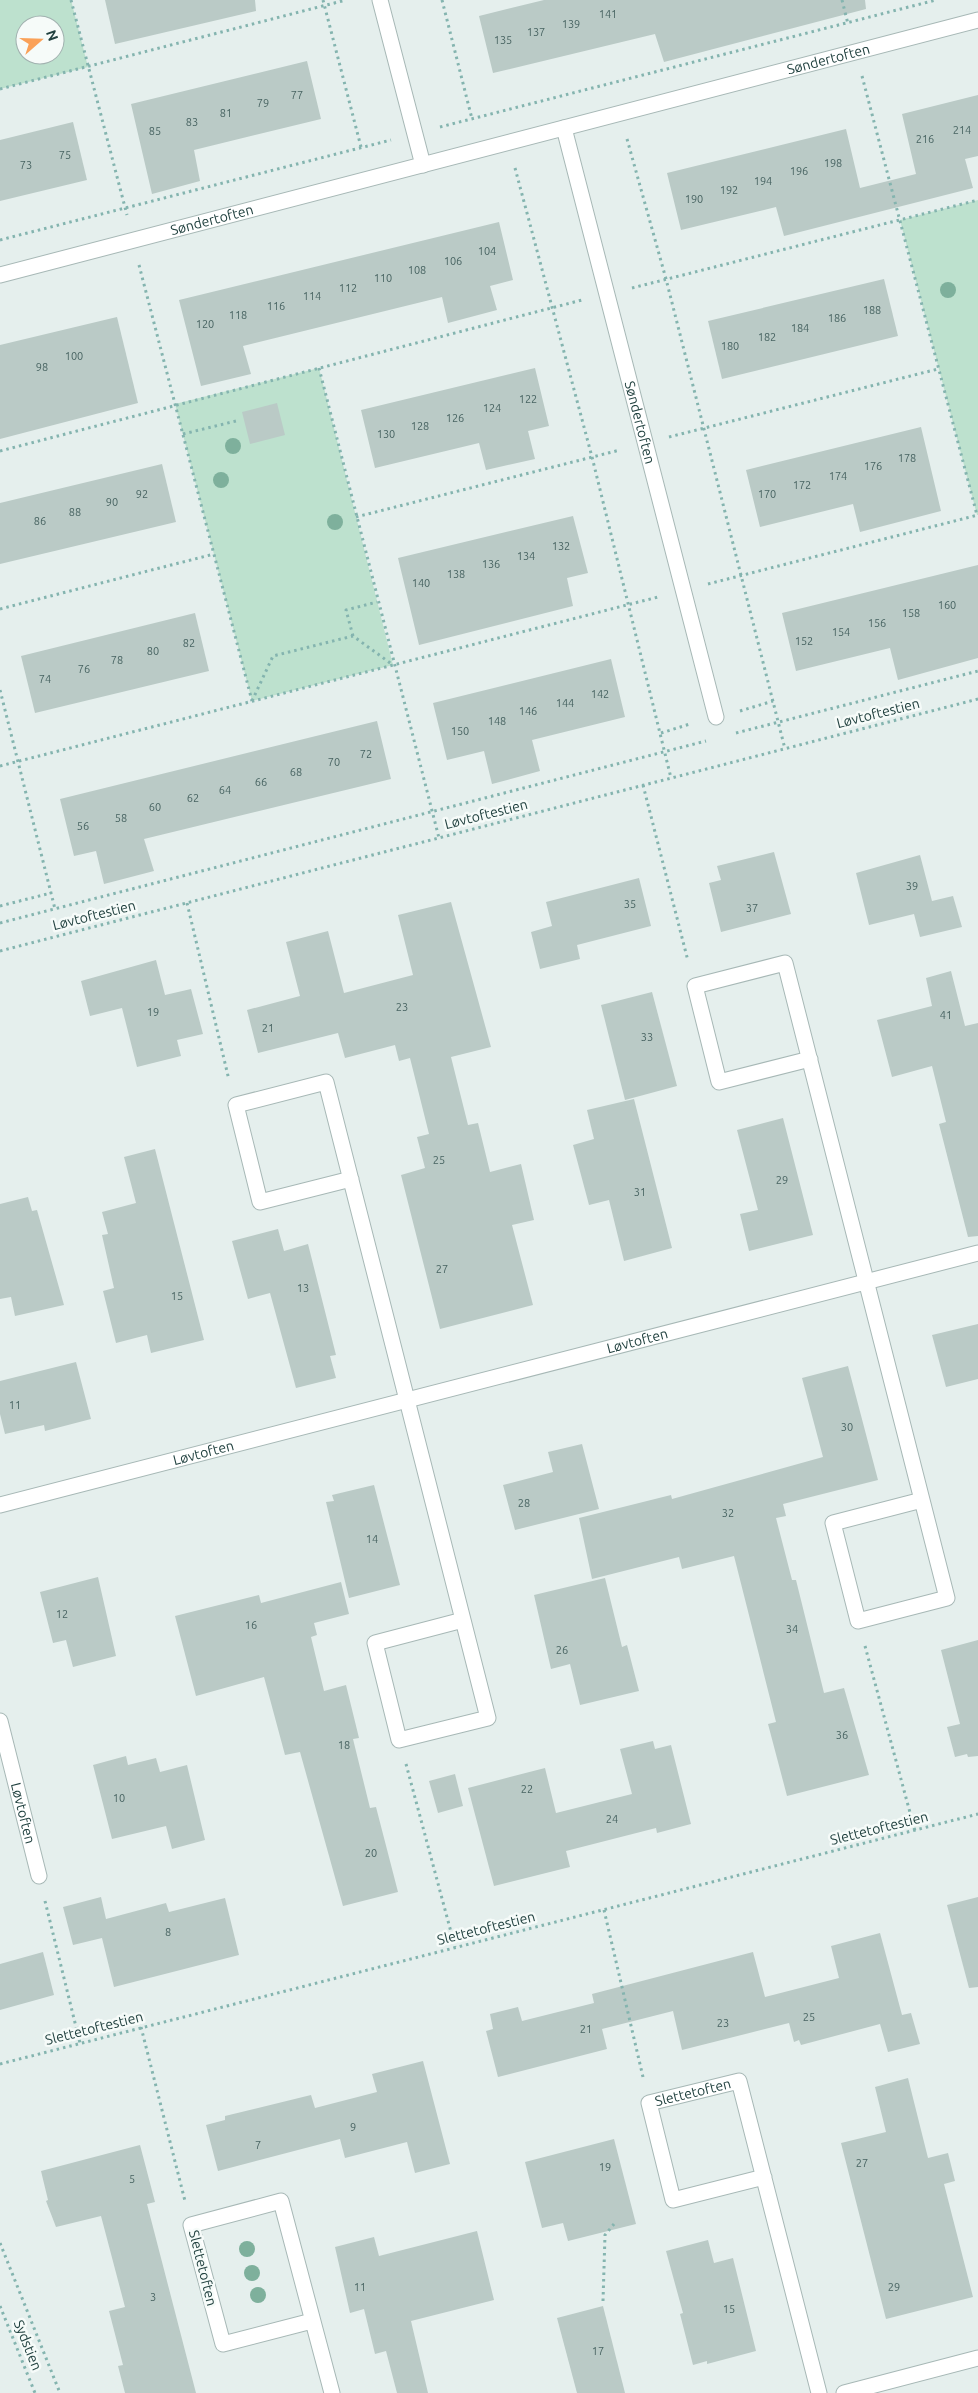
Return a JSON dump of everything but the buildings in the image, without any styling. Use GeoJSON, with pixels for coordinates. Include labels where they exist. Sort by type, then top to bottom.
{"type":"FeatureCollection","features":[{"type":"Feature","properties":{"kind":"street"},"geometry":{"type":"LineString","coordinates":[[380,0],[423,165]]}},
{"type":"Feature","properties":{"kind":"street","name":"Søndertoften"},"geometry":{"type":"LineString","coordinates":[[0,275],[978,20]]}},
{"type":"Feature","properties":{"kind":"street","name":"Søndertoften"},"geometry":{"type":"LineString","coordinates":[[564,128],[716,717]]}},
{"type":"Feature","properties":{"kind":"street"},"geometry":{"type":"LineString","coordinates":[[810,1059],[719,1082],[694,986],[785,963],[810,1059],[947,1598],[858,1620],[833,1523],[922,1500]]}},
{"type":"Feature","properties":{"kind":"street"},"geometry":{"type":"LineString","coordinates":[[350,1179],[260,1202],[236,1105],[326,1082],[488,1718],[399,1740],[375,1643],[463,1620]]}},
{"type":"Feature","properties":{"kind":"street","name":"Løvtoften"},"geometry":{"type":"LineString","coordinates":[[0,1505],[978,1252]]}},
{"type":"Feature","properties":{"kind":"street","name":"Løvtoften"},"geometry":{"type":"LineString","coordinates":[[0,1721],[39,1876]]}},
{"type":"Feature","properties":{"kind":"street","name":"Slettetoften"},"geometry":{"type":"LineString","coordinates":[[764,2177],[673,2200],[649,2103],[739,2081],[764,2177],[819,2393]]}},
{"type":"Feature","properties":{"kind":"street","name":"Slettetoften"},"geometry":{"type":"LineString","coordinates":[[312,2320],[223,2344],[191,2225],[281,2201],[332,2393]]}},
{"type":"Feature","properties":{"kind":"street"},"geometry":{"type":"LineString","coordinates":[[844,2393],[978,2358]]}},
{"type":"Feature","properties":{"kind":"path"},"geometry":{"type":"LineString","coordinates":[[71,0],[126,208]]}},
{"type":"Feature","properties":{"kind":"path"},"geometry":{"type":"LineString","coordinates":[[323,0],[361,147]]}},
{"type":"Feature","properties":{"kind":"path"},"geometry":{"type":"LineString","coordinates":[[0,89],[346,0]]}},
{"type":"Feature","properties":{"kind":"path"},"geometry":{"type":"LineString","coordinates":[[442,0],[472,119]]}},
{"type":"Feature","properties":{"kind":"path"},"geometry":{"type":"LineString","coordinates":[[842,0],[848,23]]}},
{"type":"Feature","properties":{"kind":"path"},"geometry":{"type":"LineString","coordinates":[[0,240],[936,0]]}},
{"type":"Feature","properties":{"kind":"path"},"geometry":{"type":"LineString","coordinates":[[0,766],[978,514],[862,75]]}},
{"type":"Feature","properties":{"kind":"path"},"geometry":{"type":"LineString","coordinates":[[626,136],[666,279],[785,749]]}},
{"type":"Feature","properties":{"kind":"path"},"geometry":{"type":"LineString","coordinates":[[514,165],[629,604],[671,778]]}},
{"type":"Feature","properties":{"kind":"path"},"geometry":{"type":"LineString","coordinates":[[0,451],[175,404],[978,200]]}},
{"type":"Feature","properties":{"kind":"path"},"geometry":{"type":"LineString","coordinates":[[138,262],[252,701]]}},
{"type":"Feature","properties":{"kind":"path"},"geometry":{"type":"LineString","coordinates":[[319,368],[393,665],[439,838]]}},
{"type":"Feature","properties":{"kind":"path"},"geometry":{"type":"LineString","coordinates":[[182,434],[236,421]]}},
{"type":"Feature","properties":{"kind":"path"},"geometry":{"type":"LineString","coordinates":[[0,609],[214,554]]}},
{"type":"Feature","properties":{"kind":"path"},"geometry":{"type":"LineString","coordinates":[[377,602],[346,610],[353,636],[393,665]]}},
{"type":"Feature","properties":{"kind":"path"},"geometry":{"type":"LineString","coordinates":[[252,701],[273,656],[353,636]]}},
{"type":"Feature","properties":{"kind":"path"},"geometry":{"type":"LineString","coordinates":[[731,735],[978,671]]}},
{"type":"Feature","properties":{"kind":"path"},"geometry":{"type":"LineString","coordinates":[[0,690],[55,909]]}},
{"type":"Feature","properties":{"kind":"path","name":"Løvtoftestien"},"geometry":{"type":"LineString","coordinates":[[0,951],[978,699]]}},
{"type":"Feature","properties":{"kind":"path"},"geometry":{"type":"LineString","coordinates":[[0,923],[712,740]]}},
{"type":"Feature","properties":{"kind":"path"},"geometry":{"type":"LineString","coordinates":[[643,785],[694,986]]}},
{"type":"Feature","properties":{"kind":"path"},"geometry":{"type":"LineString","coordinates":[[0,906],[51,893]]}},
{"type":"Feature","properties":{"kind":"path"},"geometry":{"type":"LineString","coordinates":[[187,903],[236,1105]]}},
{"type":"Feature","properties":{"kind":"path"},"geometry":{"type":"LineString","coordinates":[[858,1620],[915,1831]]}},
{"type":"Feature","properties":{"kind":"path"},"geometry":{"type":"LineString","coordinates":[[399,1740],[454,1947]]}},
{"type":"Feature","properties":{"kind":"path","name":"Slettetoftestien"},"geometry":{"type":"LineString","coordinates":[[0,2064],[978,1814]]}},
{"type":"Feature","properties":{"kind":"path"},"geometry":{"type":"LineString","coordinates":[[39,1876],[80,2043]]}},
{"type":"Feature","properties":{"kind":"path"},"geometry":{"type":"LineString","coordinates":[[604,1910],[649,2103]]}},
{"type":"Feature","properties":{"kind":"path"},"geometry":{"type":"LineString","coordinates":[[141,2028],[191,2225]]}},
{"type":"Feature","properties":{"kind":"path"},"geometry":{"type":"LineString","coordinates":[[603,2301],[605,2235],[614,2224]]}},
{"type":"Feature","properties":{"kind":"path"},"geometry":{"type":"LineString","coordinates":[[0,2243],[60,2393]]}},
{"type":"Feature","properties":{"kind":"path","name":"Sydstien"},"geometry":{"type":"LineString","coordinates":[[0,2306],[35,2393]]}},
{"type":"Feature","properties":{"kind":"green space"},"geometry":{"type":"Polygon","coordinates":[[[0,0],[71,0],[88,67],[0,89],[0,0]]]}},
{"type":"Feature","properties":{"kind":"green space"},"geometry":{"type":"Polygon","coordinates":[[[978,200],[978,515],[977,515],[900,220],[978,200]]]}},
{"type":"Feature","properties":{"kind":"green space"},"geometry":{"type":"Polygon","coordinates":[[[319,368],[393,665],[252,701],[175,404],[319,368]]]}}]}
